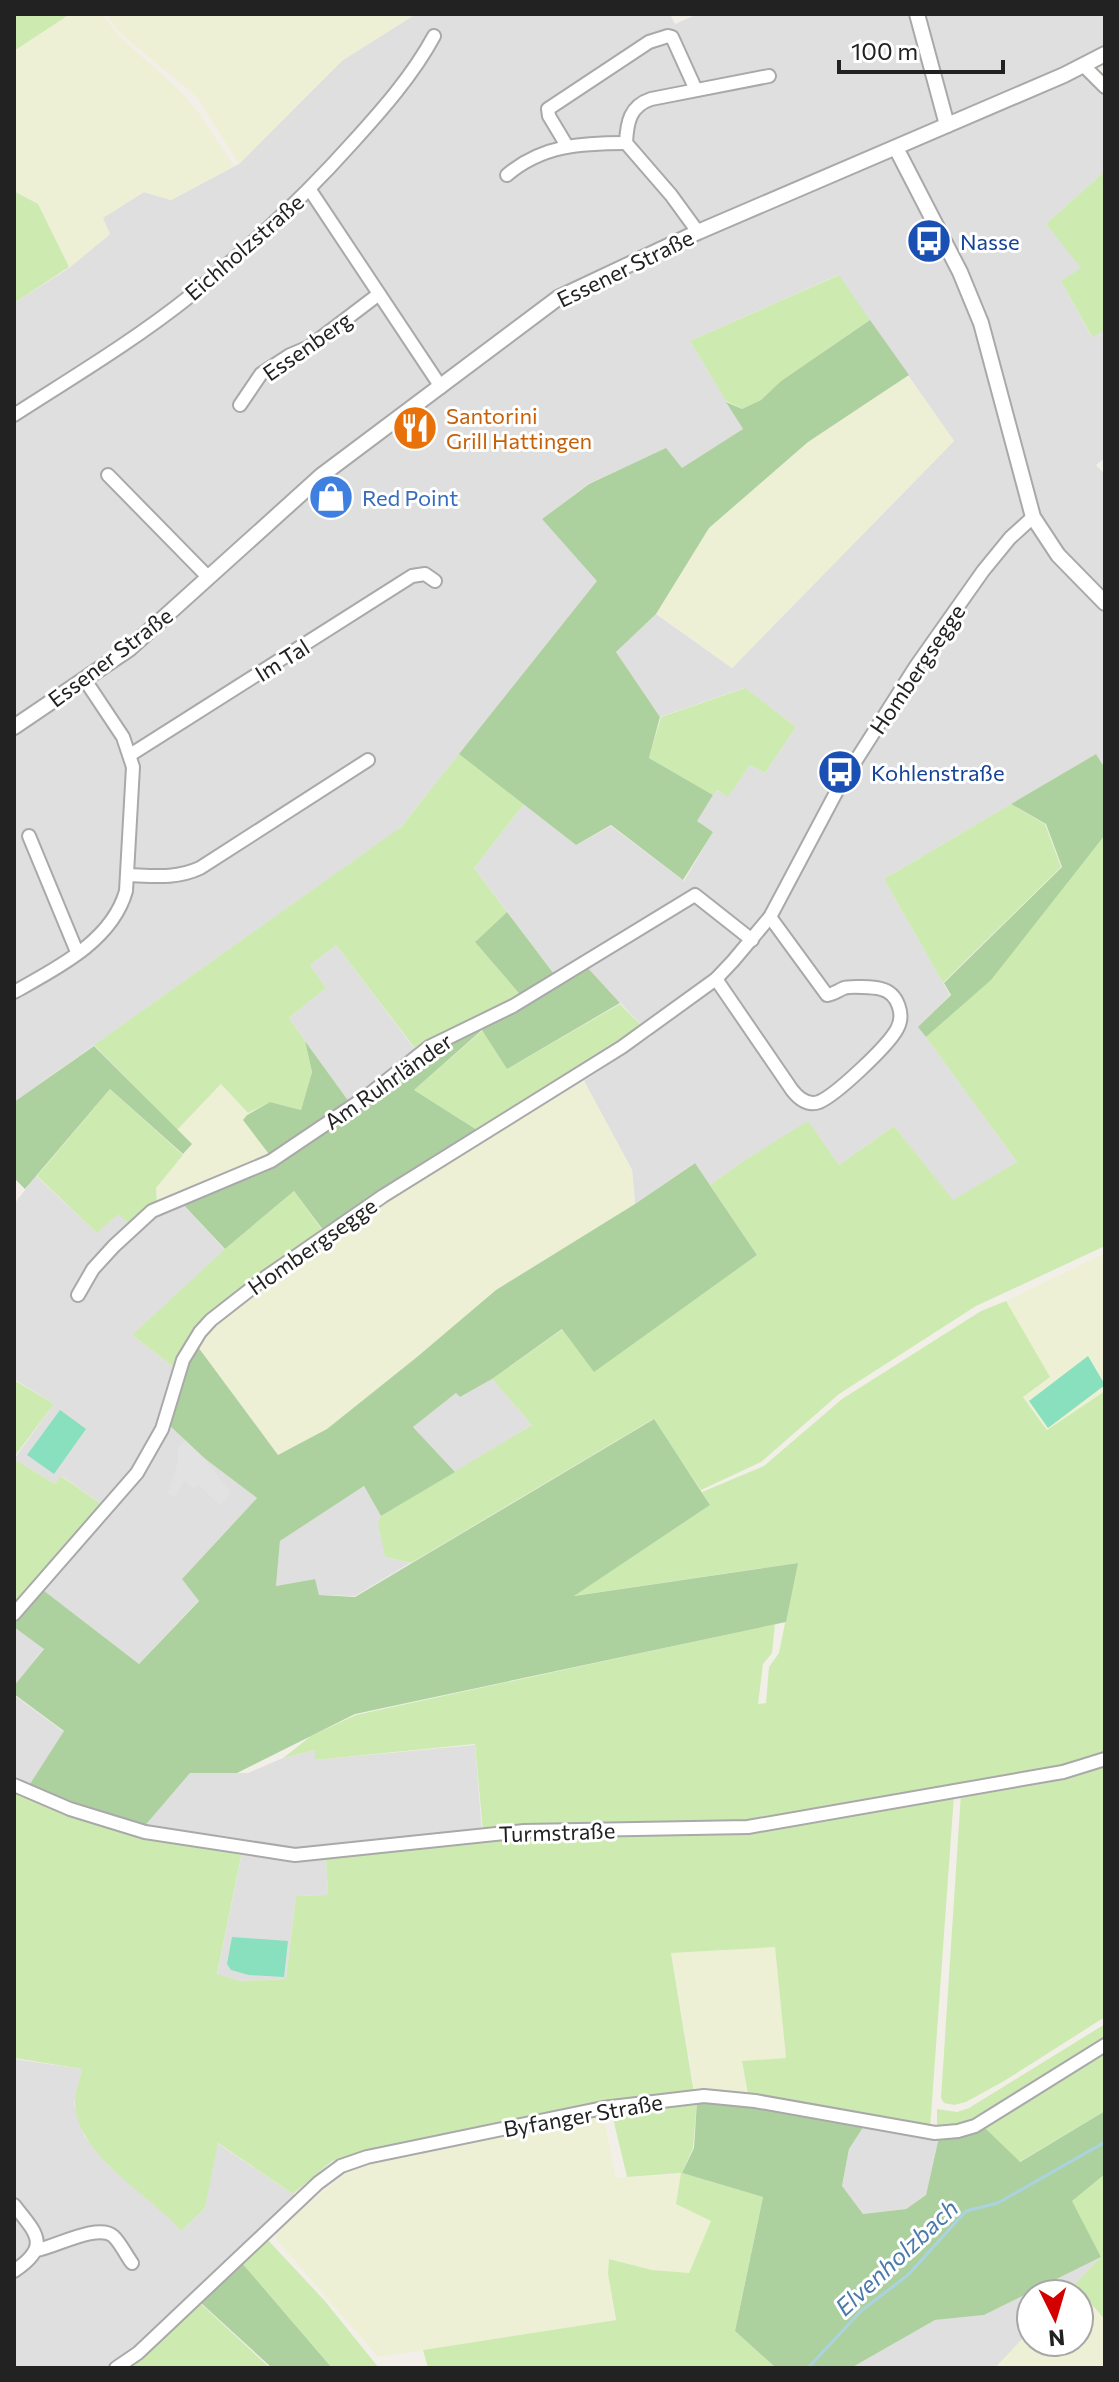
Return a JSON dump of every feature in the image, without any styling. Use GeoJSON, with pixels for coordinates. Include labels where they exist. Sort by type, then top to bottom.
{"type":"FeatureCollection","features":[{"type":"Feature","properties":{"kind":"street"},"geometry":{"type":"LineString","coordinates":[[917,14],[947,125]]}},
{"type":"Feature","properties":{"kind":"street","name":"Eichholzstraße"},"geometry":{"type":"LineString","coordinates":[[14,415],[189,297],[310,190],[373,120],[434,36]]}},
{"type":"Feature","properties":{"kind":"street"},"geometry":{"type":"LineString","coordinates":[[567,146],[548,109],[649,42],[672,37],[696,90]]}},
{"type":"Feature","properties":{"kind":"street","name":"Essener Straße"},"geometry":{"type":"LineString","coordinates":[[14,727],[85,680],[157,625],[322,475],[558,298],[698,232],[1064,75],[1105,54]]}},
{"type":"Feature","properties":{"kind":"street"},"geometry":{"type":"LineString","coordinates":[[1084,66],[1105,87]]}},
{"type":"Feature","properties":{"kind":"street"},"geometry":{"type":"LineString","coordinates":[[626,143],[631,113],[641,103],[769,76]]}},
{"type":"Feature","properties":{"kind":"street"},"geometry":{"type":"LineString","coordinates":[[507,175],[532,157],[567,146],[626,143]]}},
{"type":"Feature","properties":{"kind":"street"},"geometry":{"type":"LineString","coordinates":[[626,143],[698,232]]}},
{"type":"Feature","properties":{"kind":"street"},"geometry":{"type":"LineString","coordinates":[[896,148],[960,272],[981,323],[1033,517],[1058,555],[1105,603]]}},
{"type":"Feature","properties":{"kind":"street"},"geometry":{"type":"LineString","coordinates":[[310,190],[441,387]]}},
{"type":"Feature","properties":{"kind":"street","name":"Essenberg"},"geometry":{"type":"LineString","coordinates":[[240,405],[261,374],[309,347],[379,294]]}},
{"type":"Feature","properties":{"kind":"street"},"geometry":{"type":"LineString","coordinates":[[108,475],[208,577]]}},
{"type":"Feature","properties":{"kind":"street","name":"Hombergsegge"},"geometry":{"type":"LineString","coordinates":[[14,1614],[137,1473],[162,1429],[183,1360],[211,1320],[346,1220],[622,1047],[716,979],[770,917],[839,787],[916,666],[983,571],[1010,538],[1033,517]]}},
{"type":"Feature","properties":{"kind":"street","name":"Im Tal"},"geometry":{"type":"LineString","coordinates":[[130,755],[412,576],[425,574],[435,581]]}},
{"type":"Feature","properties":{"kind":"street"},"geometry":{"type":"LineString","coordinates":[[14,992],[77,952],[111,923],[124,900],[129,875],[134,779],[130,755],[118,729],[85,680]]}},
{"type":"Feature","properties":{"kind":"street"},"geometry":{"type":"LineString","coordinates":[[129,875],[169,877],[185,875],[200,868],[368,760]]}},
{"type":"Feature","properties":{"kind":"street"},"geometry":{"type":"LineString","coordinates":[[29,836],[77,952]]}},
{"type":"Feature","properties":{"kind":"street","name":"Am Ruhrländer"},"geometry":{"type":"LineString","coordinates":[[78,1295],[103,1258],[152,1211],[281,1155],[366,1097],[429,1047],[513,1006],[695,895],[752,940]]}},
{"type":"Feature","properties":{"kind":"street"},"geometry":{"type":"LineString","coordinates":[[716,979],[792,1090],[806,1102],[825,1098],[852,1077],[888,1041],[899,1026],[896,999],[882,989],[851,986],[827,995],[770,917]]}},
{"type":"Feature","properties":{"kind":"street","name":"Turmstraße"},"geometry":{"type":"LineString","coordinates":[[14,1785],[70,1809],[145,1832],[295,1855],[524,1831],[748,1827],[1063,1772],[1105,1759]]}},
{"type":"Feature","properties":{"kind":"street","name":"Byfanger Straße"},"geometry":{"type":"LineString","coordinates":[[116,2368],[138,2353],[318,2183],[341,2166],[367,2157],[603,2108],[704,2096],[755,2101],[935,2133],[958,2131],[975,2126],[1105,2045]]}},
{"type":"Feature","properties":{"kind":"street"},"geometry":{"type":"LineString","coordinates":[[14,2205],[37,2239],[37,2250],[29,2261],[14,2271]]}},
{"type":"Feature","properties":{"kind":"street"},"geometry":{"type":"LineString","coordinates":[[37,2250],[88,2234],[105,2232],[113,2236],[132,2263]]}},
{"type":"Feature","properties":{"kind":"shaded area"},"geometry":{"type":"Polygon","coordinates":[[[416,14],[670,14],[675,24],[698,14],[1105,14],[1105,45],[1079,61],[1105,91],[1105,171],[1046,224],[1082,268],[1061,281],[1091,336],[1104,330],[1105,336],[1105,458],[1096,465],[1105,474],[1105,767],[1096,754],[884,879],[950,995],[919,1027],[1017,1162],[953,1201],[894,1126],[839,1165],[808,1122],[710,1185],[694,1163],[635,1204],[632,1170],[584,1081],[652,1036],[584,965],[560,982],[474,868],[524,804],[576,845],[611,826],[684,881],[713,832],[696,821],[716,790],[728,796],[750,765],[765,773],[796,727],[744,688],[660,717],[616,652],[656,614],[732,668],[954,441],[838,275],[690,341],[743,429],[682,469],[665,449],[588,484],[542,519],[598,581],[400,828],[14,1102],[14,303],[66,270],[109,235],[102,218],[144,192],[171,200],[239,164],[340,62],[416,14]]]}},
{"type":"Feature","properties":{"kind":"shaded area"},"geometry":{"type":"Polygon","coordinates":[[[336,945],[417,1052],[348,1102],[289,1018],[326,988],[310,965],[336,945]]]}},
{"type":"Feature","properties":{"kind":"shaded area"},"geometry":{"type":"Polygon","coordinates":[[[36,1176],[97,1233],[118,1213],[136,1229],[155,1212],[180,1201],[225,1250],[132,1335],[175,1368],[159,1420],[138,1461],[104,1506],[62,1476],[55,1484],[14,1459],[54,1404],[14,1379],[14,1204],[36,1176]]]}},
{"type":"Feature","properties":{"kind":"shaded area"},"geometry":{"type":"Polygon","coordinates":[[[492,1379],[532,1425],[455,1472],[413,1427],[456,1393],[460,1397],[492,1379]]]}},
{"type":"Feature","properties":{"kind":"shaded area"},"geometry":{"type":"Polygon","coordinates":[[[168,1424],[204,1458],[257,1498],[182,1579],[199,1600],[139,1664],[43,1590],[137,1478],[158,1449],[168,1424]]]}},
{"type":"Feature","properties":{"kind":"shaded area"},"geometry":{"type":"Polygon","coordinates":[[[185,1440],[204,1458],[231,1493],[220,1506],[199,1485],[194,1489],[184,1480],[175,1498],[168,1493],[178,1462],[178,1448],[185,1440]]]}},
{"type":"Feature","properties":{"kind":"shaded area"},"geometry":{"type":"Polygon","coordinates":[[[364,1486],[381,1516],[379,1522],[385,1557],[410,1563],[355,1596],[319,1595],[314,1579],[276,1586],[280,1541],[364,1486]]]}},
{"type":"Feature","properties":{"kind":"shaded area"},"geometry":{"type":"Polygon","coordinates":[[[14,1627],[44,1648],[14,1687],[14,1627]]]}},
{"type":"Feature","properties":{"kind":"shaded area"},"geometry":{"type":"Polygon","coordinates":[[[14,1695],[64,1732],[28,1787],[14,1781],[14,1695]]]}},
{"type":"Feature","properties":{"kind":"shaded area"},"geometry":{"type":"Polygon","coordinates":[[[475,1745],[482,1832],[296,1852],[143,1828],[190,1773],[248,1773],[283,1758],[315,1750],[315,1760],[475,1745]]]}},
{"type":"Feature","properties":{"kind":"shaded area"},"geometry":{"type":"Polygon","coordinates":[[[242,1853],[326,1857],[328,1895],[296,1896],[286,1979],[240,1981],[217,1975],[242,1853]]]}},
{"type":"Feature","properties":{"kind":"shaded area"},"geometry":{"type":"Polygon","coordinates":[[[14,2059],[82,2069],[74,2104],[84,2136],[110,2167],[166,2213],[181,2231],[205,2208],[217,2143],[296,2196],[135,2351],[110,2368],[14,2368],[14,2059]]]}},
{"type":"Feature","properties":{"kind":"shaded area"},"geometry":{"type":"Polygon","coordinates":[[[864,2126],[939,2137],[926,2195],[906,2209],[863,2214],[842,2187],[849,2149],[864,2126]]]}},
{"type":"Feature","properties":{"kind":"shaded area"},"geometry":{"type":"Polygon","coordinates":[[[1101,2257],[1081,2278],[1059,2278],[1101,2257]]]}},
{"type":"Feature","properties":{"kind":"shaded area"},"geometry":{"type":"Polygon","coordinates":[[[1015,2300],[1015,2347],[995,2368],[851,2368],[935,2320],[984,2315],[1015,2300]]]}},
{"type":"Feature","properties":{"kind":"green space"},"geometry":{"type":"Polygon","coordinates":[[[14,14],[70,14],[14,51],[14,14]]]}},
{"type":"Feature","properties":{"kind":"green space"},"geometry":{"type":"Polygon","coordinates":[[[70,14],[102,14],[119,36],[180,91],[234,166],[171,200],[144,192],[103,218],[110,234],[69,268],[38,204],[14,190],[14,51],[70,14]]]}},
{"type":"Feature","properties":{"kind":"green space"},"geometry":{"type":"Polygon","coordinates":[[[106,14],[415,14],[343,60],[239,164],[196,96],[121,34],[106,14]]]}},
{"type":"Feature","properties":{"kind":"green space"},"geometry":{"type":"Polygon","coordinates":[[[1105,171],[1105,334],[1103,331],[1092,337],[1061,281],[1081,268],[1046,224],[1105,171]]]}},
{"type":"Feature","properties":{"kind":"green space"},"geometry":{"type":"Polygon","coordinates":[[[14,191],[38,204],[69,267],[14,303],[14,191]]]}},
{"type":"Feature","properties":{"kind":"green space"},"geometry":{"type":"Polygon","coordinates":[[[839,275],[870,320],[781,381],[761,400],[742,409],[726,401],[690,341],[839,275]]]}},
{"type":"Feature","properties":{"kind":"green space"},"geometry":{"type":"Polygon","coordinates":[[[870,320],[909,375],[808,442],[709,528],[656,614],[616,652],[660,717],[649,758],[713,795],[697,821],[713,832],[683,880],[611,825],[576,845],[459,754],[597,581],[542,519],[589,484],[666,448],[682,468],[743,429],[726,402],[742,409],[761,400],[781,381],[870,320]]]}},
{"type":"Feature","properties":{"kind":"green space"},"geometry":{"type":"Polygon","coordinates":[[[908,376],[954,441],[732,668],[656,613],[709,528],[808,442],[908,376]]]}},
{"type":"Feature","properties":{"kind":"green space"},"geometry":{"type":"Polygon","coordinates":[[[745,688],[796,727],[765,773],[750,765],[728,797],[717,790],[713,795],[649,758],[661,717],[745,688]]]}},
{"type":"Feature","properties":{"kind":"green space"},"geometry":{"type":"Polygon","coordinates":[[[459,754],[524,804],[474,868],[507,912],[475,942],[523,998],[417,1051],[336,945],[310,965],[326,988],[289,1018],[305,1041],[312,1072],[301,1110],[270,1102],[248,1113],[221,1084],[177,1130],[94,1045],[401,827],[459,754]]]}},
{"type":"Feature","properties":{"kind":"green space"},"geometry":{"type":"Polygon","coordinates":[[[1096,754],[1105,768],[1105,835],[991,980],[926,1037],[918,1027],[951,995],[944,983],[1062,867],[1046,824],[1011,804],[1096,754]]]}},
{"type":"Feature","properties":{"kind":"green space"},"geometry":{"type":"Polygon","coordinates":[[[1011,804],[1045,824],[1061,867],[943,983],[884,879],[1011,804]]]}},
{"type":"Feature","properties":{"kind":"green space"},"geometry":{"type":"Polygon","coordinates":[[[1105,835],[1105,1246],[976,1306],[839,1394],[761,1462],[701,1490],[653,1419],[411,1563],[385,1557],[378,1523],[381,1516],[532,1425],[492,1379],[563,1329],[594,1371],[757,1255],[710,1185],[742,1162],[808,1121],[839,1165],[894,1126],[953,1200],[1017,1162],[926,1037],[991,979],[1105,835]]]}},
{"type":"Feature","properties":{"kind":"green space"},"geometry":{"type":"Polygon","coordinates":[[[507,912],[557,978],[523,998],[475,942],[507,912]]]}},
{"type":"Feature","properties":{"kind":"green space"},"geometry":{"type":"Polygon","coordinates":[[[585,965],[620,1003],[507,1069],[482,1030],[414,1090],[477,1130],[323,1230],[294,1191],[225,1249],[180,1201],[274,1167],[431,1047],[585,965]]]}},
{"type":"Feature","properties":{"kind":"green space"},"geometry":{"type":"Polygon","coordinates":[[[620,1004],[641,1025],[575,1073],[477,1130],[414,1090],[483,1030],[507,1069],[620,1004]]]}},
{"type":"Feature","properties":{"kind":"green space"},"geometry":{"type":"Polygon","coordinates":[[[305,1041],[349,1102],[272,1158],[243,1120],[270,1102],[301,1110],[312,1072],[305,1041]]]}},
{"type":"Feature","properties":{"kind":"green space"},"geometry":{"type":"Polygon","coordinates":[[[94,1046],[192,1144],[183,1154],[110,1089],[25,1189],[14,1178],[14,1102],[94,1046]]]}},
{"type":"Feature","properties":{"kind":"green space"},"geometry":{"type":"Polygon","coordinates":[[[584,1081],[632,1170],[635,1204],[496,1290],[327,1429],[277,1456],[198,1347],[217,1322],[290,1265],[388,1200],[584,1081]]]}},
{"type":"Feature","properties":{"kind":"green space"},"geometry":{"type":"Polygon","coordinates":[[[222,1084],[248,1113],[244,1120],[272,1158],[158,1202],[156,1189],[191,1145],[177,1130],[222,1084]]]}},
{"type":"Feature","properties":{"kind":"green space"},"geometry":{"type":"Polygon","coordinates":[[[110,1089],[183,1155],[156,1188],[157,1202],[131,1225],[118,1214],[97,1233],[37,1176],[110,1089]]]}},
{"type":"Feature","properties":{"kind":"green space"},"geometry":{"type":"Polygon","coordinates":[[[695,1163],[757,1255],[594,1372],[562,1329],[492,1379],[460,1397],[456,1393],[413,1427],[455,1472],[381,1516],[364,1486],[280,1541],[276,1586],[315,1579],[319,1595],[355,1597],[654,1419],[710,1505],[574,1596],[798,1563],[786,1622],[355,1714],[237,1773],[190,1773],[143,1828],[110,1819],[28,1787],[64,1731],[14,1694],[14,1686],[44,1649],[14,1627],[14,1623],[43,1590],[139,1664],[199,1601],[182,1579],[257,1498],[204,1458],[168,1424],[178,1385],[198,1347],[278,1455],[327,1429],[496,1290],[695,1163]]]}},
{"type":"Feature","properties":{"kind":"green space"},"geometry":{"type":"Polygon","coordinates":[[[294,1191],[322,1230],[250,1284],[175,1368],[132,1335],[225,1249],[294,1191]]]}},
{"type":"Feature","properties":{"kind":"green space"},"geometry":{"type":"Polygon","coordinates":[[[1105,1253],[1105,1391],[1048,1430],[1023,1397],[1049,1377],[1006,1301],[1105,1253]]]}},
{"type":"Feature","properties":{"kind":"green space"},"geometry":{"type":"Polygon","coordinates":[[[1006,1301],[1050,1377],[1023,1397],[1047,1430],[1105,1391],[1105,1757],[1064,1769],[768,1822],[483,1832],[475,1744],[315,1760],[315,1750],[283,1758],[311,1736],[356,1715],[775,1624],[772,1653],[763,1664],[758,1704],[766,1703],[769,1667],[779,1653],[797,1563],[573,1596],[710,1505],[702,1492],[764,1466],[842,1399],[981,1311],[1006,1301]]]}},
{"type":"Feature","properties":{"kind":"green space"},"geometry":{"type":"Polygon","coordinates":[[[1088,1356],[1105,1385],[1048,1428],[1029,1401],[1088,1356]]]}},
{"type":"Feature","properties":{"kind":"green space"},"geometry":{"type":"Polygon","coordinates":[[[14,1380],[54,1404],[14,1457],[14,1380]]]}},
{"type":"Feature","properties":{"kind":"green space"},"geometry":{"type":"Polygon","coordinates":[[[60,1410],[86,1429],[54,1474],[27,1455],[60,1410]]]}},
{"type":"Feature","properties":{"kind":"green space"},"geometry":{"type":"Polygon","coordinates":[[[14,1459],[55,1484],[61,1476],[104,1506],[14,1606],[14,1459]]]}},
{"type":"Feature","properties":{"kind":"green space"},"geometry":{"type":"Polygon","coordinates":[[[1094,1765],[1095,1770],[1105,1767],[1105,2017],[966,2102],[954,2105],[944,2103],[941,2098],[961,1793],[1094,1765]]]}},
{"type":"Feature","properties":{"kind":"green space"},"geometry":{"type":"Polygon","coordinates":[[[14,1789],[69,1811],[242,1852],[217,1974],[240,1981],[286,1979],[296,1896],[328,1895],[326,1857],[529,1835],[738,1829],[954,1795],[930,2129],[748,2094],[742,2061],[786,2058],[775,1947],[671,1953],[694,2093],[332,2161],[293,2194],[218,2143],[205,2208],[181,2231],[118,2174],[89,2142],[79,2124],[75,2105],[82,2069],[14,2058],[14,1789]]]}},
{"type":"Feature","properties":{"kind":"green space"},"geometry":{"type":"Polygon","coordinates":[[[232,1937],[288,1941],[284,1977],[249,1975],[231,1970],[227,1964],[232,1937]]]}},
{"type":"Feature","properties":{"kind":"green space"},"geometry":{"type":"Polygon","coordinates":[[[775,1947],[786,2058],[742,2061],[748,2094],[695,2092],[671,1952],[775,1947]]]}},
{"type":"Feature","properties":{"kind":"green space"},"geometry":{"type":"Polygon","coordinates":[[[1105,2024],[1105,2041],[970,2123],[937,2129],[937,2109],[957,2112],[969,2108],[1105,2024]]]}},
{"type":"Feature","properties":{"kind":"green space"},"geometry":{"type":"Polygon","coordinates":[[[1105,2051],[1105,2111],[1019,2162],[984,2127],[1105,2051]]]}},
{"type":"Feature","properties":{"kind":"green space"},"geometry":{"type":"Polygon","coordinates":[[[697,2101],[693,2148],[682,2173],[763,2197],[735,2331],[776,2368],[428,2368],[423,2350],[616,2320],[608,2274],[609,2259],[652,2270],[689,2273],[711,2221],[676,2204],[681,2173],[627,2177],[611,2110],[697,2101]]]}},
{"type":"Feature","properties":{"kind":"green space"},"geometry":{"type":"Polygon","coordinates":[[[697,2101],[738,2101],[864,2126],[849,2149],[842,2186],[863,2214],[906,2209],[926,2195],[939,2137],[984,2127],[1020,2162],[1105,2111],[1105,2174],[1072,2201],[1101,2257],[1059,2278],[1015,2278],[1015,2300],[984,2315],[935,2320],[851,2368],[776,2368],[735,2331],[763,2197],[682,2173],[694,2148],[697,2101]]]}},
{"type":"Feature","properties":{"kind":"green space"},"geometry":{"type":"Polygon","coordinates":[[[603,2113],[616,2178],[681,2174],[676,2204],[712,2221],[688,2274],[652,2270],[610,2259],[608,2275],[615,2320],[378,2357],[276,2239],[276,2230],[346,2173],[372,2164],[603,2113]]]}},
{"type":"Feature","properties":{"kind":"green space"},"geometry":{"type":"Polygon","coordinates":[[[1105,2174],[1105,2320],[1095,2308],[1095,2278],[1081,2278],[1101,2257],[1071,2201],[1105,2174]]]}},
{"type":"Feature","properties":{"kind":"green space"},"geometry":{"type":"Polygon","coordinates":[[[267,2239],[324,2300],[379,2368],[332,2368],[242,2263],[267,2239]]]}},
{"type":"Feature","properties":{"kind":"green space"},"geometry":{"type":"Polygon","coordinates":[[[242,2263],[332,2368],[272,2368],[200,2302],[242,2263]]]}},
{"type":"Feature","properties":{"kind":"green space"},"geometry":{"type":"Polygon","coordinates":[[[200,2303],[270,2368],[125,2368],[200,2303]]]}},
{"type":"Feature","properties":{"kind":"green space"},"geometry":{"type":"Polygon","coordinates":[[[1095,2308],[1105,2320],[1105,2368],[995,2368],[1015,2347],[1015,2358],[1095,2358],[1095,2308]]]}},
{"type":"Feature","properties":{"kind":"waterway","name":"Elvenholzbach"},"geometry":{"type":"LineString","coordinates":[[808,2368],[861,2311],[908,2275],[966,2211],[998,2203],[1105,2142]]}},
{"type":"Feature","properties":{"kind":"place","name":"Nasse"},"geometry":{"type":"Point","coordinates":[929,241]}},
{"type":"Feature","properties":{"kind":"place","name":"Santorini Grill Hattingen"},"geometry":{"type":"Point","coordinates":[415,428]}},
{"type":"Feature","properties":{"kind":"place","name":"Red Point"},"geometry":{"type":"Point","coordinates":[331,497]}},
{"type":"Feature","properties":{"kind":"place","name":"Kohlenstraße"},"geometry":{"type":"Point","coordinates":[840,772]}}]}
